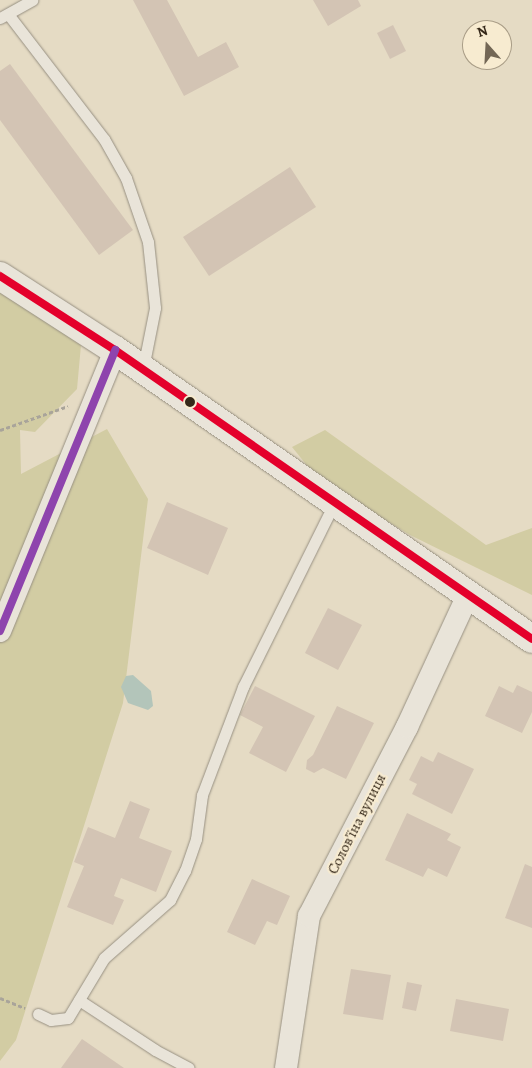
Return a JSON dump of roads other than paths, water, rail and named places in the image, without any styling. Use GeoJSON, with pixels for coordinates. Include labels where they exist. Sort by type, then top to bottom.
{"type":"FeatureCollection","features":[{"type":"Feature","properties":{"kind":"main road"},"geometry":{"type":"LineString","coordinates":[[0,276],[143,369],[469,593],[532,639]]}},
{"type":"Feature","properties":{"kind":"street"},"geometry":{"type":"LineString","coordinates":[[0,631],[115,350]]}},
{"type":"Feature","properties":{"kind":"street","name":"Соловʼїна вулиця"},"geometry":{"type":"LineString","coordinates":[[286,1068],[309,916],[407,727],[469,593]]}},
{"type":"Feature","properties":{"kind":"lane"},"geometry":{"type":"LineString","coordinates":[[32,0],[4,16],[104,139],[126,178],[148,242],[155,308],[143,369]]}},
{"type":"Feature","properties":{"kind":"lane"},"geometry":{"type":"LineString","coordinates":[[38,1014],[51,1020],[63,1020],[72,1014],[104,958],[148,922],[174,893],[196,839],[202,795],[243,687],[336,501]]}},
{"type":"Feature","properties":{"kind":"lane"},"geometry":{"type":"LineString","coordinates":[[79,1000],[154,1050],[189,1068]]}}]}
